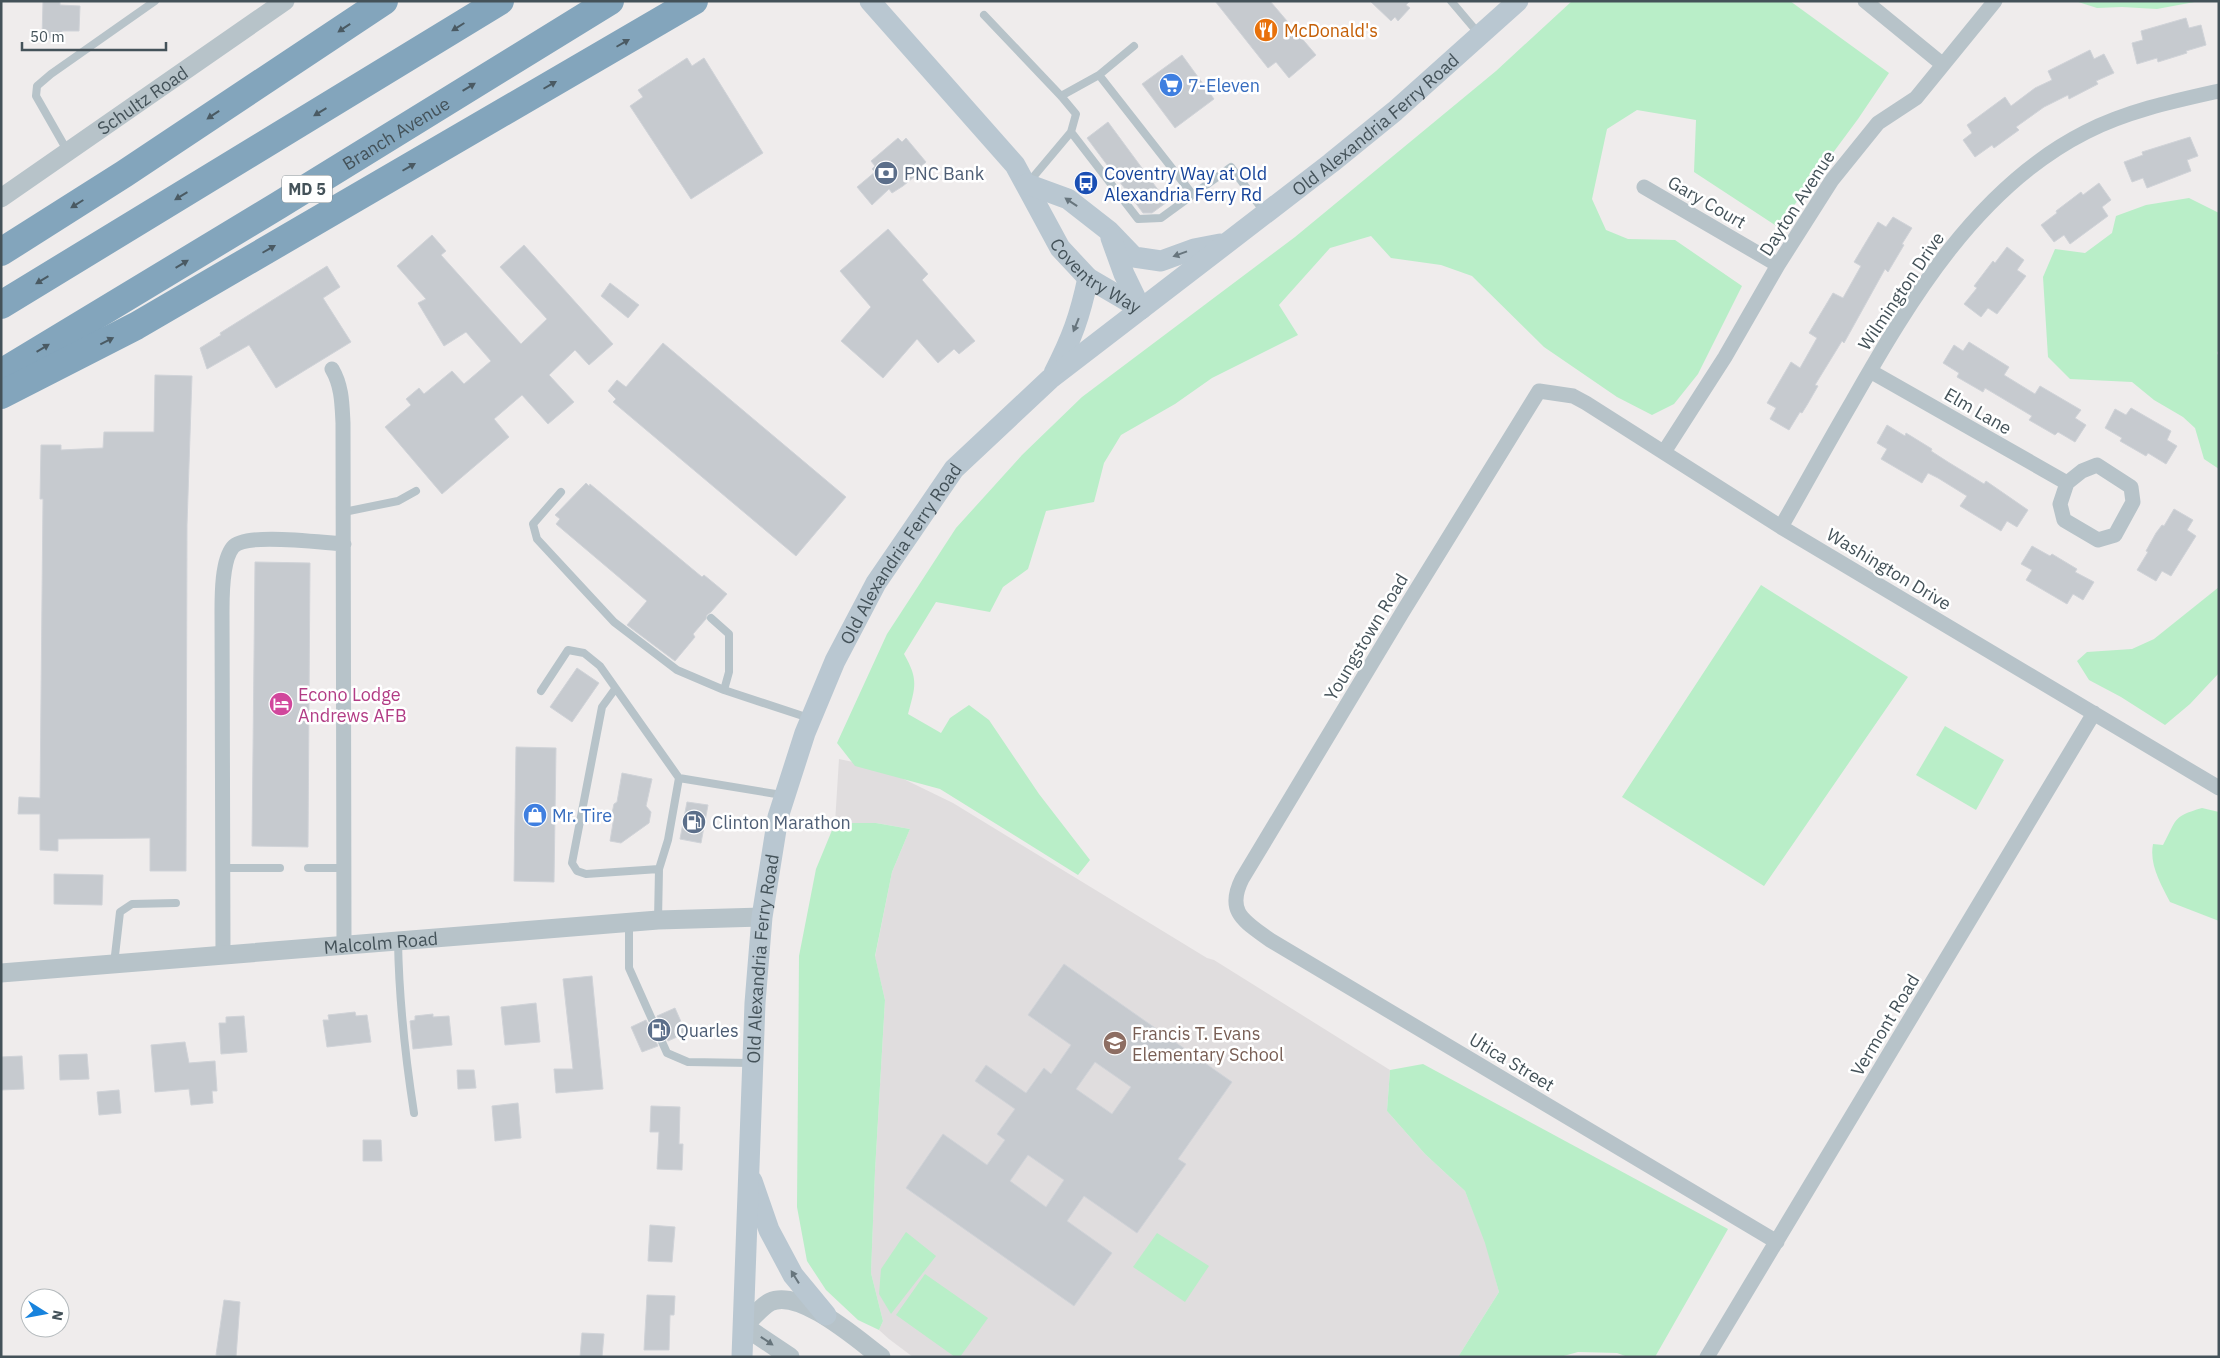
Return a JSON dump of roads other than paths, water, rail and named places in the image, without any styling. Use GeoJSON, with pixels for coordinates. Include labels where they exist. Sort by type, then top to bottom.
{"type":"FeatureCollection","features":[{"type":"Feature","properties":{"kind":"highway"},"geometry":{"type":"LineString","coordinates":[[1,252],[124,174],[384,1]]}},
{"type":"Feature","properties":{"kind":"highway"},"geometry":{"type":"LineString","coordinates":[[1,305],[500,1]]}},
{"type":"Feature","properties":{"kind":"highway","name":"Branch Avenue"},"geometry":{"type":"LineString","coordinates":[[1,373],[279,205],[610,1]]}},
{"type":"Feature","properties":{"kind":"highway"},"geometry":{"type":"LineString","coordinates":[[1,395],[136,326],[694,1]]}},
{"type":"Feature","properties":{"kind":"main road","name":"Coventry Way"},"geometry":{"type":"LineString","coordinates":[[870,1],[1015,165],[1060,248],[1088,278],[1141,309]]}},
{"type":"Feature","properties":{"kind":"main road","name":"Old Alexandria Ferry Road"},"geometry":{"type":"LineString","coordinates":[[742,1357],[755,1003],[762,916],[772,851],[784,796],[811,719],[835,661],[876,584],[954,469],[1050,379],[1331,163],[1395,111],[1518,1]]}},
{"type":"Feature","properties":{"kind":"main road","name":"Coventry Way"},"geometry":{"type":"LineString","coordinates":[[1027,184],[1068,199],[1108,231],[1124,274],[1141,309]]}},
{"type":"Feature","properties":{"kind":"main road"},"geometry":{"type":"LineString","coordinates":[[1108,231],[1134,257],[1161,261],[1194,249],[1227,242]]}},
{"type":"Feature","properties":{"kind":"main road"},"geometry":{"type":"LineString","coordinates":[[1050,379],[1068,345],[1080,316],[1088,278]]}},
{"type":"Feature","properties":{"kind":"main road"},"geometry":{"type":"LineString","coordinates":[[749,1172],[769,1230],[793,1275],[826,1315]]}},
{"type":"Feature","properties":{"kind":"street","name":"Schultz Road"},"geometry":{"type":"LineString","coordinates":[[1,198],[285,1]]}},
{"type":"Feature","properties":{"kind":"street"},"geometry":{"type":"LineString","coordinates":[[1865,1],[1942,64]]}},
{"type":"Feature","properties":{"kind":"street","name":"Dayton Avenue"},"geometry":{"type":"LineString","coordinates":[[1664,452],[1725,357],[1815,204],[1860,143],[1884,118],[1916,98],[1995,1]]}},
{"type":"Feature","properties":{"kind":"street","name":"Wilmington Drive"},"geometry":{"type":"LineString","coordinates":[[1781,526],[1870,371],[1930,276],[1957,241],[1997,196],[2038,162],[2084,132],[2141,110],[2219,91]]}},
{"type":"Feature","properties":{"kind":"street","name":"Gary Court"},"geometry":{"type":"LineString","coordinates":[[1644,187],[1778,265]]}},
{"type":"Feature","properties":{"kind":"street"},"geometry":{"type":"LineString","coordinates":[[332,370],[338,380],[344,423],[344,945]]}},
{"type":"Feature","properties":{"kind":"street","name":"Elm Lane"},"geometry":{"type":"LineString","coordinates":[[1870,371],[2067,483]]}},
{"type":"Feature","properties":{"kind":"street","name":"Washington Drive"},"geometry":{"type":"LineString","coordinates":[[1539,391],[1572,396],[1781,526],[2219,788]]}},
{"type":"Feature","properties":{"kind":"street","name":"Youngstown Road"},"geometry":{"type":"LineString","coordinates":[[1236,905],[1235,897],[1242,879],[1402,613],[1539,391]]}},
{"type":"Feature","properties":{"kind":"street"},"geometry":{"type":"LineString","coordinates":[[2096,465],[2131,487],[2133,502],[2115,535],[2098,540],[2064,520],[2060,504],[2067,483],[2082,471],[2096,465]]}},
{"type":"Feature","properties":{"kind":"street"},"geometry":{"type":"LineString","coordinates":[[223,954],[222,612],[224,574],[232,547],[241,541],[263,538],[344,544]]}},
{"type":"Feature","properties":{"kind":"street","name":"Vermont Road"},"geometry":{"type":"LineString","coordinates":[[1708,1357],[2094,713]]}},
{"type":"Feature","properties":{"kind":"street","name":"Utica Street"},"geometry":{"type":"LineString","coordinates":[[1236,905],[1239,915],[1270,940],[1777,1242]]}},
{"type":"Feature","properties":{"kind":"street","name":"Malcolm Road"},"geometry":{"type":"LineString","coordinates":[[1,973],[629,922],[762,916]]}},
{"type":"Feature","properties":{"kind":"street"},"geometry":{"type":"LineString","coordinates":[[790,1357],[744,1326],[770,1302],[783,1301],[799,1304],[826,1315],[881,1357]]}},
{"type":"Feature","properties":{"kind":"lane"},"geometry":{"type":"LineString","coordinates":[[68,152],[36,96],[37,86],[51,74],[155,1]]}},
{"type":"Feature","properties":{"kind":"lane"},"geometry":{"type":"LineString","coordinates":[[1451,1],[1480,35]]}},
{"type":"Feature","properties":{"kind":"lane"},"geometry":{"type":"LineString","coordinates":[[984,15],[1076,114],[1071,132],[1027,184]]}},
{"type":"Feature","properties":{"kind":"lane"},"geometry":{"type":"LineString","coordinates":[[1061,96],[1100,75],[1134,46]]}},
{"type":"Feature","properties":{"kind":"lane"},"geometry":{"type":"LineString","coordinates":[[1100,75],[1193,195]]}},
{"type":"Feature","properties":{"kind":"lane"},"geometry":{"type":"LineString","coordinates":[[1071,132],[1138,219],[1161,218],[1231,167],[1265,213]]}},
{"type":"Feature","properties":{"kind":"lane"},"geometry":{"type":"LineString","coordinates":[[344,512],[398,501],[416,490]]}},
{"type":"Feature","properties":{"kind":"lane"},"geometry":{"type":"LineString","coordinates":[[561,492],[534,524],[537,539],[614,622],[677,670],[724,690],[811,719]]}},
{"type":"Feature","properties":{"kind":"lane"},"geometry":{"type":"LineString","coordinates":[[711,618],[729,634],[729,672],[724,690]]}},
{"type":"Feature","properties":{"kind":"lane"},"geometry":{"type":"LineString","coordinates":[[541,691],[568,650],[584,653],[600,666],[679,778],[784,796]]}},
{"type":"Feature","properties":{"kind":"lane"},"geometry":{"type":"LineString","coordinates":[[615,689],[602,707],[572,863],[577,871],[586,874],[659,869]]}},
{"type":"Feature","properties":{"kind":"lane"},"geometry":{"type":"LineString","coordinates":[[658,920],[659,869],[668,840],[679,778]]}},
{"type":"Feature","properties":{"kind":"lane"},"geometry":{"type":"LineString","coordinates":[[223,868],[280,868]]}},
{"type":"Feature","properties":{"kind":"lane"},"geometry":{"type":"LineString","coordinates":[[308,868],[344,868]]}},
{"type":"Feature","properties":{"kind":"lane"},"geometry":{"type":"LineString","coordinates":[[114,964],[120,912],[132,904],[176,903]]}},
{"type":"Feature","properties":{"kind":"lane"},"geometry":{"type":"LineString","coordinates":[[629,922],[629,968],[667,1053],[688,1062],[753,1063]]}},
{"type":"Feature","properties":{"kind":"lane"},"geometry":{"type":"LineString","coordinates":[[398,941],[399,998],[414,1113]]}},
{"type":"Feature","properties":{"kind":"place","name":"McDonald's"},"geometry":{"type":"Point","coordinates":[1266,30]}},
{"type":"Feature","properties":{"kind":"place","name":"7-Eleven"},"geometry":{"type":"Point","coordinates":[1171,85]}},
{"type":"Feature","properties":{"kind":"place","name":"PNC Bank"},"geometry":{"type":"Point","coordinates":[886,173]}},
{"type":"Feature","properties":{"kind":"place","name":"Coventry Way at Old Alexandria Ferry Rd"},"geometry":{"type":"Point","coordinates":[1086,183]}},
{"type":"Feature","properties":{"kind":"place","name":"Econo Lodge Andrews AFB"},"geometry":{"type":"Point","coordinates":[281,704]}},
{"type":"Feature","properties":{"kind":"place","name":"Mr. Tire"},"geometry":{"type":"Point","coordinates":[535,815]}},
{"type":"Feature","properties":{"kind":"place","name":"Clinton Marathon"},"geometry":{"type":"Point","coordinates":[694,822]}},
{"type":"Feature","properties":{"kind":"place","name":"Quarles"},"geometry":{"type":"Point","coordinates":[659,1030]}},
{"type":"Feature","properties":{"kind":"place","name":"Francis T. Evans Elementary School"},"geometry":{"type":"Point","coordinates":[1115,1043]}}]}
